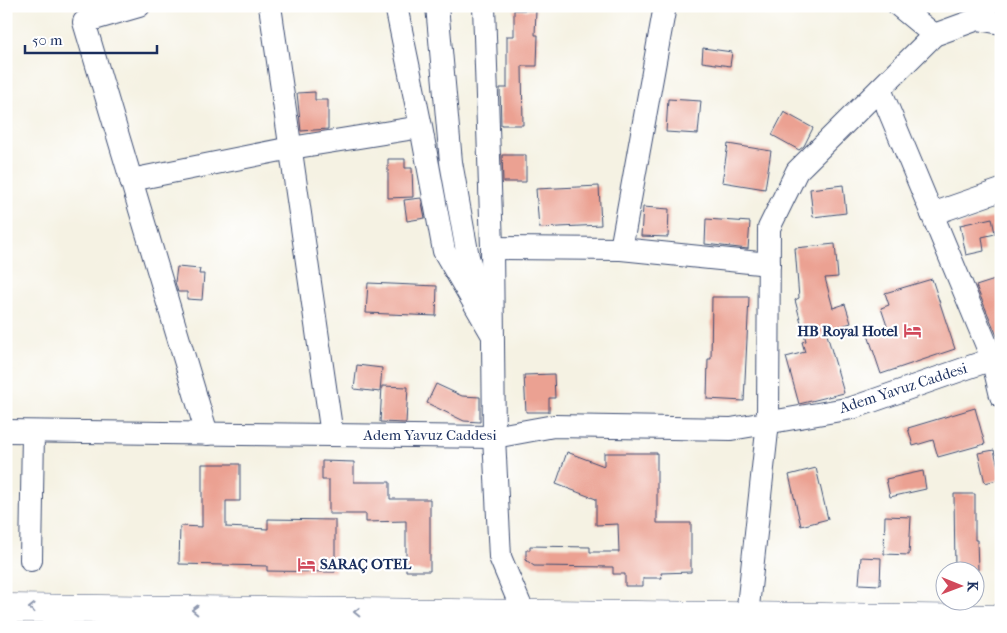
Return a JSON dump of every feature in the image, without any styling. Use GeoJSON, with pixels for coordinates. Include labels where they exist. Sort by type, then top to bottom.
{"type":"FeatureCollection","features":[{"type":"Feature","properties":{"kind":"highway"},"geometry":{"type":"LineString","coordinates":[[6,608],[1001,619]]}},
{"type":"Feature","properties":{"kind":"street"},"geometry":{"type":"LineString","coordinates":[[139,6],[84,22],[207,434]]}},
{"type":"Feature","properties":{"kind":"street"},"geometry":{"type":"LineString","coordinates":[[270,6],[332,435]]}},
{"type":"Feature","properties":{"kind":"street"},"geometry":{"type":"LineString","coordinates":[[396,6],[444,251],[493,335]]}},
{"type":"Feature","properties":{"kind":"street"},"geometry":{"type":"LineString","coordinates":[[437,6],[451,162],[468,257],[493,335]]}},
{"type":"Feature","properties":{"kind":"street"},"geometry":{"type":"LineString","coordinates":[[484,6],[492,248],[494,437],[500,557],[524,614]]}},
{"type":"Feature","properties":{"kind":"street"},"geometry":{"type":"LineString","coordinates":[[621,249],[664,6]]}},
{"type":"Feature","properties":{"kind":"street"},"geometry":{"type":"LineString","coordinates":[[898,6],[934,36]]}},
{"type":"Feature","properties":{"kind":"street"},"geometry":{"type":"LineString","coordinates":[[747,616],[768,422],[769,228],[797,170],[934,36],[980,12],[1001,23]]}},
{"type":"Feature","properties":{"kind":"street"},"geometry":{"type":"LineString","coordinates":[[880,89],[932,214],[996,357],[1001,396]]}},
{"type":"Feature","properties":{"kind":"street"},"geometry":{"type":"LineString","coordinates":[[131,180],[291,148],[421,127]]}},
{"type":"Feature","properties":{"kind":"street"},"geometry":{"type":"LineString","coordinates":[[932,214],[1001,190]]}},
{"type":"Feature","properties":{"kind":"street"},"geometry":{"type":"LineString","coordinates":[[492,248],[621,249],[769,264]]}},
{"type":"Feature","properties":{"kind":"street","name":"Adem Yavuz Caddesi"},"geometry":{"type":"LineString","coordinates":[[6,431],[494,437],[554,426],[731,429],[852,408],[996,357]]}},
{"type":"Feature","properties":{"kind":"street"},"geometry":{"type":"LineString","coordinates":[[31,560],[32,432]]}},
{"type":"Feature","properties":{"kind":"building"},"geometry":{"type":"Polygon","coordinates":[[[514,10],[536,10],[535,35],[538,35],[537,66],[522,66],[523,125],[501,125],[500,88],[507,88],[507,36],[514,36],[514,10]]]}},
{"type":"Feature","properties":{"kind":"building"},"geometry":{"type":"Polygon","coordinates":[[[703,48],[732,52],[730,66],[702,62],[703,48]]]}},
{"type":"Feature","properties":{"kind":"building"},"geometry":{"type":"Polygon","coordinates":[[[315,92],[315,100],[328,100],[328,129],[301,131],[297,93],[315,92]]]}},
{"type":"Feature","properties":{"kind":"building"},"geometry":{"type":"Polygon","coordinates":[[[668,99],[701,101],[698,134],[666,132],[668,99]]]}},
{"type":"Feature","properties":{"kind":"building"},"geometry":{"type":"Polygon","coordinates":[[[784,112],[813,128],[804,146],[799,150],[772,135],[784,112]]]}},
{"type":"Feature","properties":{"kind":"building"},"geometry":{"type":"Polygon","coordinates":[[[728,144],[771,151],[765,189],[722,182],[728,144]]]}},
{"type":"Feature","properties":{"kind":"building"},"geometry":{"type":"Polygon","coordinates":[[[502,155],[526,155],[526,182],[503,182],[502,155]]]}},
{"type":"Feature","properties":{"kind":"building"},"geometry":{"type":"Polygon","coordinates":[[[388,159],[405,159],[405,168],[412,168],[413,197],[388,198],[388,159]]]}},
{"type":"Feature","properties":{"kind":"building"},"geometry":{"type":"Polygon","coordinates":[[[843,185],[846,213],[813,217],[810,189],[843,185]]]}},
{"type":"Feature","properties":{"kind":"building"},"geometry":{"type":"Polygon","coordinates":[[[599,186],[601,225],[539,228],[536,189],[599,186]]]}},
{"type":"Feature","properties":{"kind":"building"},"geometry":{"type":"Polygon","coordinates":[[[421,198],[425,218],[407,221],[404,200],[421,198]]]}},
{"type":"Feature","properties":{"kind":"building"},"geometry":{"type":"Polygon","coordinates":[[[643,207],[669,209],[668,237],[641,236],[643,207]]]}},
{"type":"Feature","properties":{"kind":"building"},"geometry":{"type":"Polygon","coordinates":[[[992,218],[995,234],[982,237],[984,251],[966,255],[960,225],[992,218]]]}},
{"type":"Feature","properties":{"kind":"building"},"geometry":{"type":"Polygon","coordinates":[[[706,219],[750,222],[748,249],[705,244],[706,219]]]}},
{"type":"Feature","properties":{"kind":"building"},"geometry":{"type":"Polygon","coordinates":[[[835,244],[838,277],[825,278],[833,308],[845,304],[851,323],[826,331],[844,393],[799,404],[786,357],[805,352],[802,342],[806,341],[795,300],[799,298],[795,248],[835,244]]]}},
{"type":"Feature","properties":{"kind":"building"},"geometry":{"type":"Polygon","coordinates":[[[177,267],[200,269],[199,274],[204,274],[202,300],[187,299],[187,292],[178,292],[175,282],[177,267]]]}},
{"type":"Feature","properties":{"kind":"building"},"geometry":{"type":"Polygon","coordinates":[[[1001,278],[1001,343],[1000,343],[976,286],[1001,278]]]}},
{"type":"Feature","properties":{"kind":"building"},"geometry":{"type":"Polygon","coordinates":[[[932,279],[955,349],[881,374],[867,332],[887,326],[881,308],[889,305],[885,293],[932,279]]]}},
{"type":"Feature","properties":{"kind":"building"},"geometry":{"type":"Polygon","coordinates":[[[368,283],[437,286],[436,316],[366,313],[368,283]]]}},
{"type":"Feature","properties":{"kind":"building"},"geometry":{"type":"Polygon","coordinates":[[[712,297],[749,297],[744,401],[707,399],[708,359],[711,359],[712,297]]]}},
{"type":"Feature","properties":{"kind":"building"},"geometry":{"type":"Polygon","coordinates":[[[357,365],[382,368],[380,392],[354,389],[357,365]]]}},
{"type":"Feature","properties":{"kind":"building"},"geometry":{"type":"Polygon","coordinates":[[[554,374],[555,398],[549,398],[549,412],[526,412],[524,375],[554,374]]]}},
{"type":"Feature","properties":{"kind":"building"},"geometry":{"type":"Polygon","coordinates":[[[436,384],[462,396],[480,397],[480,422],[464,421],[427,403],[436,384]]]}},
{"type":"Feature","properties":{"kind":"building"},"geometry":{"type":"Polygon","coordinates":[[[382,386],[408,387],[406,423],[380,422],[382,386]]]}},
{"type":"Feature","properties":{"kind":"building"},"geometry":{"type":"Polygon","coordinates":[[[975,408],[985,444],[938,457],[933,440],[913,446],[908,428],[975,408]]]}},
{"type":"Feature","properties":{"kind":"building"},"geometry":{"type":"Polygon","coordinates":[[[994,450],[1001,479],[985,483],[978,453],[994,450]]]}},
{"type":"Feature","properties":{"kind":"building"},"geometry":{"type":"Polygon","coordinates":[[[567,452],[604,466],[604,453],[657,453],[657,523],[691,523],[691,572],[661,573],[662,578],[643,578],[643,586],[625,586],[625,574],[613,574],[613,567],[534,566],[526,560],[526,550],[530,550],[530,546],[590,547],[590,552],[619,552],[618,524],[596,525],[596,499],[556,484],[567,452]]]}},
{"type":"Feature","properties":{"kind":"building"},"geometry":{"type":"Polygon","coordinates":[[[322,461],[354,462],[354,482],[390,482],[390,499],[430,499],[430,571],[406,571],[406,521],[366,522],[366,514],[329,514],[329,480],[322,480],[322,461]]]}},
{"type":"Feature","properties":{"kind":"building"},"geometry":{"type":"Polygon","coordinates":[[[202,464],[240,464],[240,501],[226,501],[226,527],[268,529],[268,519],[335,520],[335,572],[267,571],[267,566],[179,564],[180,526],[202,527],[202,464]]]}},
{"type":"Feature","properties":{"kind":"building"},"geometry":{"type":"Polygon","coordinates":[[[816,468],[828,519],[801,526],[789,475],[816,468]]]}},
{"type":"Feature","properties":{"kind":"building"},"geometry":{"type":"Polygon","coordinates":[[[923,471],[926,489],[890,497],[886,479],[923,471]]]}},
{"type":"Feature","properties":{"kind":"building"},"geometry":{"type":"Polygon","coordinates":[[[954,494],[975,494],[975,540],[977,540],[978,560],[955,560],[954,494]]]}},
{"type":"Feature","properties":{"kind":"building"},"geometry":{"type":"Polygon","coordinates":[[[885,516],[911,517],[909,555],[884,554],[885,516]]]}},
{"type":"Feature","properties":{"kind":"building"},"geometry":{"type":"Polygon","coordinates":[[[861,557],[881,558],[880,585],[859,584],[861,557]]]}},
{"type":"Feature","properties":{"kind":"place","name":"HB Royal Hotel"},"geometry":{"type":"Point","coordinates":[912,331]}},
{"type":"Feature","properties":{"kind":"place","name":"SARAÇ OTEL"},"geometry":{"type":"Point","coordinates":[306,564]}}]}
